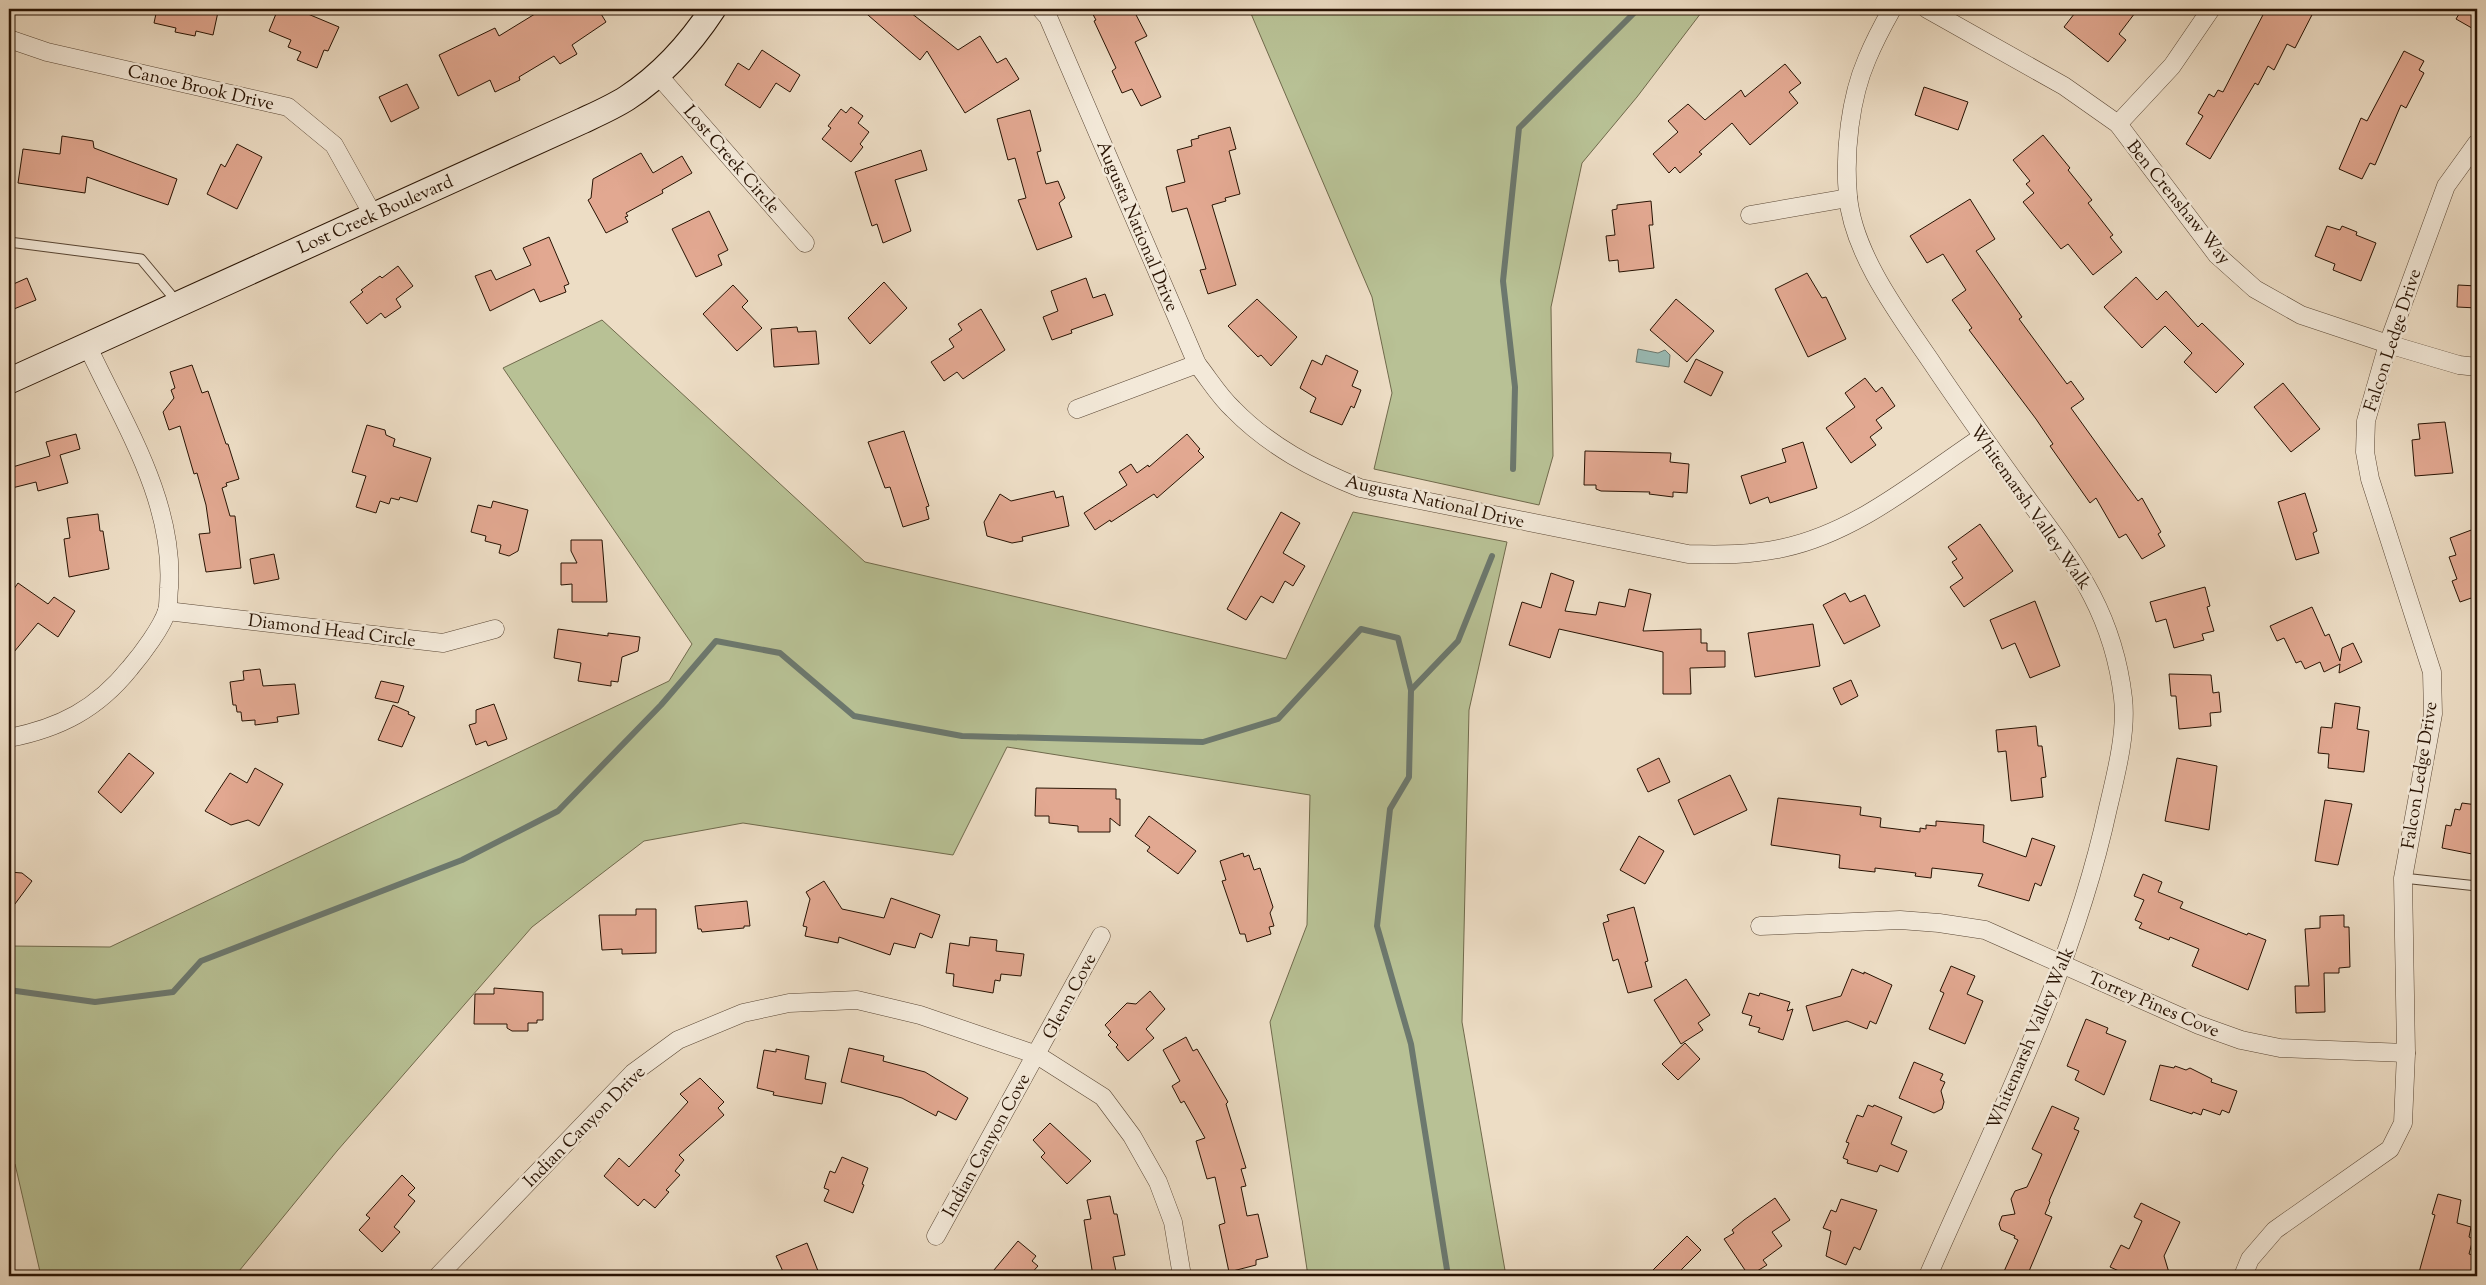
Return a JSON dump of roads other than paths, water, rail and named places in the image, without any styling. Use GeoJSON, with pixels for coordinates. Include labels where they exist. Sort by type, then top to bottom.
{"type":"FeatureCollection","features":[{"type":"Feature","properties":{"kind":"street","name":"Lost Creek Boulevard"},"geometry":{"type":"LineString","coordinates":[[9,381],[88,347],[178,303],[582,121],[626,99],[658,75],[683,50],[713,9]]}},
{"type":"Feature","properties":{"kind":"street","name":"Augusta National Drive"},"geometry":{"type":"LineString","coordinates":[[1041,9],[1052,26],[1197,364],[1232,409],[1274,445],[1319,472],[1360,488],[1688,554],[1734,555],[1783,548],[1818,538],[1867,515],[1982,437]]}},
{"type":"Feature","properties":{"kind":"street","name":"Whitemarsh Valley Walk"},"geometry":{"type":"LineString","coordinates":[[1892,9],[1866,61],[1851,115],[1848,198],[1859,238],[1884,293],[1982,437],[2074,561],[2098,603],[2114,649],[2123,701],[2119,761],[2103,834],[2064,965],[1928,1276]]}},
{"type":"Feature","properties":{"kind":"street","name":"Ben Crenshaw Way"},"geometry":{"type":"LineString","coordinates":[[1927,9],[2064,86],[2118,124],[2217,255],[2255,289],[2301,315],[2459,365],[2477,367]]}},
{"type":"Feature","properties":{"kind":"street"},"geometry":{"type":"LineString","coordinates":[[2118,124],[2172,66],[2211,9]]}},
{"type":"Feature","properties":{"kind":"street","name":"Canoe Brook Drive"},"geometry":{"type":"LineString","coordinates":[[9,39],[47,52],[288,107],[334,145],[372,215]]}},
{"type":"Feature","properties":{"kind":"street","name":"Lost Creek Circle"},"geometry":{"type":"LineString","coordinates":[[658,75],[806,243]]}},
{"type":"Feature","properties":{"kind":"street","name":"Falcon Ledge Drive"},"geometry":{"type":"LineString","coordinates":[[2243,1276],[2250,1259],[2275,1230],[2390,1149],[2403,1123],[2406,1053],[2403,878],[2433,714],[2432,672],[2370,479],[2365,452],[2366,422],[2388,344],[2446,186],[2477,143]]}},
{"type":"Feature","properties":{"kind":"street"},"geometry":{"type":"LineString","coordinates":[[1750,215],[1848,198]]}},
{"type":"Feature","properties":{"kind":"street"},"geometry":{"type":"LineString","coordinates":[[9,738],[38,732],[80,714],[114,688],[143,652],[167,610],[170,572],[166,531],[157,493],[88,347]]}},
{"type":"Feature","properties":{"kind":"street"},"geometry":{"type":"LineString","coordinates":[[1077,409],[1197,364]]}},
{"type":"Feature","properties":{"kind":"street","name":"Diamond Head Circle"},"geometry":{"type":"LineString","coordinates":[[167,610],[443,643],[495,629]]}},
{"type":"Feature","properties":{"kind":"street","name":"Torrey Pines Cove"},"geometry":{"type":"LineString","coordinates":[[1760,926],[1900,920],[1939,923],[1985,930],[2199,1025],[2241,1040],[2280,1048],[2406,1053]]}},
{"type":"Feature","properties":{"kind":"street","name":"Glenn Cove"},"geometry":{"type":"LineString","coordinates":[[1037,1055],[1101,936]]}},
{"type":"Feature","properties":{"kind":"street","name":"Indian Canyon Drive"},"geometry":{"type":"LineString","coordinates":[[438,1276],[633,1073],[678,1040],[742,1012],[789,1003],[857,1000],[920,1014],[1037,1055],[1103,1097],[1132,1136],[1158,1182],[1173,1222],[1182,1276]]}},
{"type":"Feature","properties":{"kind":"street","name":"Indian Canyon Cove"},"geometry":{"type":"LineString","coordinates":[[936,1236],[1037,1055]]}},
{"type":"Feature","properties":{"kind":"lane"},"geometry":{"type":"LineString","coordinates":[[9,242],[141,259],[178,303]]}},
{"type":"Feature","properties":{"kind":"lane"},"geometry":{"type":"LineString","coordinates":[[2403,878],[2477,886]]}},
{"type":"Feature","properties":{"kind":"water"},"geometry":{"type":"Polygon","coordinates":[[[1638,349],[1658,353],[1665,350],[1670,355],[1669,367],[1636,362],[1638,349]]]}},
{"type":"Feature","properties":{"kind":"waterway"},"geometry":{"type":"LineString","coordinates":[[1513,469],[1515,387],[1503,281],[1519,128],[1638,9]]}},
{"type":"Feature","properties":{"kind":"waterway"},"geometry":{"type":"LineString","coordinates":[[1448,1276],[1411,1044],[1377,926],[1390,809],[1409,777],[1411,690],[1458,641],[1492,556]]}},
{"type":"Feature","properties":{"kind":"waterway"},"geometry":{"type":"LineString","coordinates":[[9,990],[95,1002],[173,992],[201,961],[462,860],[558,811],[661,705],[716,641],[780,653],[854,716],[962,736],[1203,742],[1278,719],[1361,629],[1398,638],[1411,690]]}}]}
